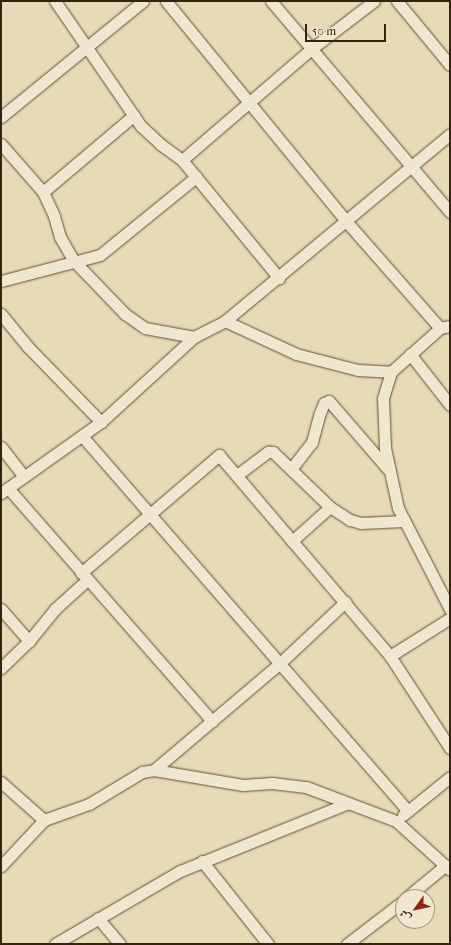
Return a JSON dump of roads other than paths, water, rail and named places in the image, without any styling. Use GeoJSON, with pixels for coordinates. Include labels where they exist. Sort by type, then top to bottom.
{"type":"FeatureCollection","features":[{"type":"Feature","properties":{"kind":"street"},"geometry":{"type":"LineString","coordinates":[[55,1],[149,135],[182,160],[279,278]]}},
{"type":"Feature","properties":{"kind":"street"},"geometry":{"type":"LineString","coordinates":[[1,118],[143,1]]}},
{"type":"Feature","properties":{"kind":"street"},"geometry":{"type":"LineString","coordinates":[[166,1],[345,220],[445,327],[410,354],[391,372],[384,398],[385,448],[394,495],[403,521],[450,609]]}},
{"type":"Feature","properties":{"kind":"street"},"geometry":{"type":"LineString","coordinates":[[271,1],[411,164],[450,212]]}},
{"type":"Feature","properties":{"kind":"street"},"geometry":{"type":"LineString","coordinates":[[182,160],[311,49],[374,1]]}},
{"type":"Feature","properties":{"kind":"street"},"geometry":{"type":"LineString","coordinates":[[397,1],[450,65]]}},
{"type":"Feature","properties":{"kind":"street"},"geometry":{"type":"LineString","coordinates":[[43,192],[134,115]]}},
{"type":"Feature","properties":{"kind":"street"},"geometry":{"type":"LineString","coordinates":[[212,721],[84,577],[4,491],[23,475],[101,422],[194,337],[225,321],[279,278],[411,164],[450,134]]}},
{"type":"Feature","properties":{"kind":"street"},"geometry":{"type":"LineString","coordinates":[[1,144],[43,192],[54,216],[60,237],[74,261],[135,322],[152,330],[194,337]]}},
{"type":"Feature","properties":{"kind":"street"},"geometry":{"type":"LineString","coordinates":[[1,281],[100,255],[196,177]]}},
{"type":"Feature","properties":{"kind":"street"},"geometry":{"type":"LineString","coordinates":[[1,314],[28,347],[101,422]]}},
{"type":"Feature","properties":{"kind":"street"},"geometry":{"type":"LineString","coordinates":[[225,321],[296,354],[358,370],[391,372]]}},
{"type":"Feature","properties":{"kind":"street"},"geometry":{"type":"LineString","coordinates":[[410,354],[450,405]]}},
{"type":"Feature","properties":{"kind":"street"},"geometry":{"type":"LineString","coordinates":[[291,469],[312,442],[324,403],[329,401],[389,469]]}},
{"type":"Feature","properties":{"kind":"street"},"geometry":{"type":"LineString","coordinates":[[82,436],[408,811]]}},
{"type":"Feature","properties":{"kind":"street"},"geometry":{"type":"LineString","coordinates":[[1,447],[23,475]]}},
{"type":"Feature","properties":{"kind":"street"},"geometry":{"type":"LineString","coordinates":[[238,475],[268,452],[273,452],[330,507],[350,520],[361,523],[403,521]]}},
{"type":"Feature","properties":{"kind":"street"},"geometry":{"type":"LineString","coordinates":[[1,668],[29,641],[84,577],[150,513],[216,456],[223,457],[390,656],[450,748]]}},
{"type":"Feature","properties":{"kind":"street"},"geometry":{"type":"LineString","coordinates":[[292,541],[330,507]]}},
{"type":"Feature","properties":{"kind":"street"},"geometry":{"type":"LineString","coordinates":[[154,770],[279,664],[345,602]]}},
{"type":"Feature","properties":{"kind":"street"},"geometry":{"type":"LineString","coordinates":[[1,609],[29,641]]}},
{"type":"Feature","properties":{"kind":"street"},"geometry":{"type":"LineString","coordinates":[[390,656],[450,618]]}},
{"type":"Feature","properties":{"kind":"street"},"geometry":{"type":"LineString","coordinates":[[1,866],[44,820],[89,804],[142,772],[154,770],[243,785],[290,784],[306,787],[346,804],[396,821],[448,868],[418,889]]}},
{"type":"Feature","properties":{"kind":"street"},"geometry":{"type":"LineString","coordinates":[[396,821],[450,777]]}},
{"type":"Feature","properties":{"kind":"street"},"geometry":{"type":"LineString","coordinates":[[1,782],[44,820]]}},
{"type":"Feature","properties":{"kind":"street"},"geometry":{"type":"LineString","coordinates":[[55,944],[98,918],[202,861],[346,804]]}},
{"type":"Feature","properties":{"kind":"street"},"geometry":{"type":"LineString","coordinates":[[202,861],[268,944]]}},
{"type":"Feature","properties":{"kind":"street"},"geometry":{"type":"LineString","coordinates":[[346,944],[395,907]]}},
{"type":"Feature","properties":{"kind":"street"},"geometry":{"type":"LineString","coordinates":[[98,918],[120,944]]}}]}
